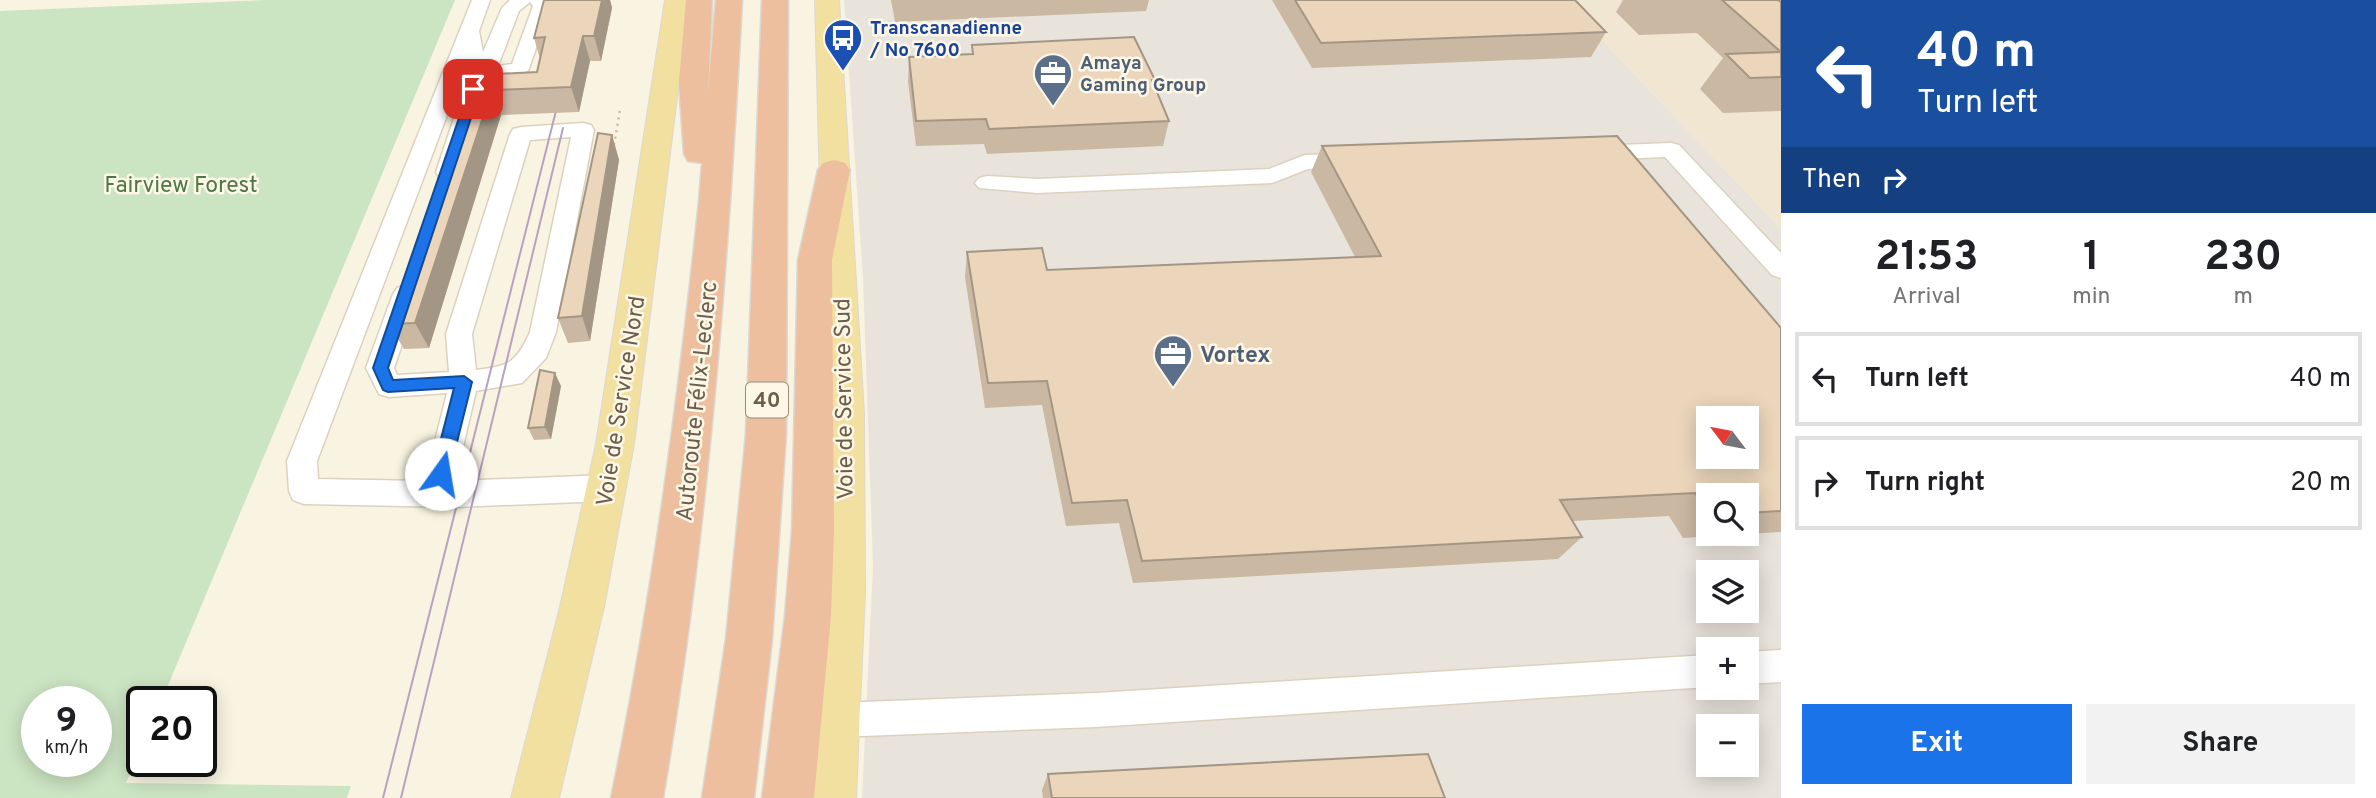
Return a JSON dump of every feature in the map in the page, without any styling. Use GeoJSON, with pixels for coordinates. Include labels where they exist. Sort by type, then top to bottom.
{"type":"FeatureCollection","features":[{"type":"Feature","properties":{"kind":"highway"},"geometry":{"type":"LineString","coordinates":[[699,0],[693,82],[709,275]]}},
{"type":"Feature","properties":{"kind":"highway","name":"Autoroute Félix-Leclerc"},"geometry":{"type":"LineString","coordinates":[[637,798],[660,675],[690,479],[709,275],[729,0]]}},
{"type":"Feature","properties":{"kind":"highway","name":"40"},"geometry":{"type":"LineString","coordinates":[[728,798],[750,626],[766,434],[775,0]]}},
{"type":"Feature","properties":{"kind":"highway"},"geometry":{"type":"LineString","coordinates":[[788,798],[808,616],[812,543],[816,260],[834,170]]}},
{"type":"Feature","properties":{"kind":"main road","name":"Voie de Service Nord"},"geometry":{"type":"LineString","coordinates":[[535,798],[582,607],[606,488],[634,319],[677,0]]}},
{"type":"Feature","properties":{"kind":"main road","name":"Voie de Service Sud"},"geometry":{"type":"LineString","coordinates":[[827,0],[845,403],[844,592],[832,798]]}},
{"type":"Feature","properties":{"kind":"lane"},"geometry":{"type":"LineString","coordinates":[[481,0],[302,461],[304,491],[437,494],[606,488]]}},
{"type":"Feature","properties":{"kind":"lane"},"geometry":{"type":"LineString","coordinates":[[522,0],[512,8],[487,68],[493,72],[512,72],[521,67],[542,6],[538,0]]}},
{"type":"Feature","properties":{"kind":"lane"},"geometry":{"type":"LineString","coordinates":[[439,197],[473,89],[476,51],[469,31]]}},
{"type":"Feature","properties":{"kind":"lane"},"geometry":{"type":"LineString","coordinates":[[412,276],[380,368],[388,386],[464,382],[512,376],[532,358],[543,332],[583,130],[521,134],[459,334],[464,382],[437,494]]}},
{"type":"Feature","properties":{"kind":"lane"},"geometry":{"type":"LineString","coordinates":[[1577,153],[1671,150],[1781,269]]}},
{"type":"Feature","properties":{"kind":"lane"},"geometry":{"type":"LineString","coordinates":[[986,183],[1037,186],[1272,176],[1305,162],[1373,160]]}},
{"type":"Feature","properties":{"kind":"lane"},"geometry":{"type":"LineString","coordinates":[[1759,667],[1781,666]]}},
{"type":"Feature","properties":{"kind":"lane"},"geometry":{"type":"LineString","coordinates":[[837,720],[1096,710],[1696,672]]}},
{"type":"Feature","properties":{"kind":"path"},"geometry":{"type":"LineString","coordinates":[[613,150],[620,110]]}},
{"type":"Feature","properties":{"kind":"shaded area"},"geometry":{"type":"Polygon","coordinates":[[[844,0],[1564,0],[1781,229],[1781,798],[862,798],[873,566],[863,278],[844,0]]]}},
{"type":"Feature","properties":{"kind":"shaded area"},"geometry":{"type":"Polygon","coordinates":[[[1564,0],[1781,0],[1781,229],[1564,0]]]}},
{"type":"Feature","properties":{"kind":"green space","name":"Fairview Forest"},"geometry":{"type":"Polygon","coordinates":[[[266,0],[455,0],[168,686],[126,686],[126,777],[129,777],[126,783],[351,786],[347,798],[0,798],[0,11],[266,0]]]}},
{"type":"Feature","properties":{"kind":"building"},"geometry":{"type":"Polygon","coordinates":[[[544,0],[602,0],[594,36],[583,36],[571,87],[492,90],[415,323],[389,324],[476,90],[475,75],[537,72],[545,37],[534,38],[544,0]]]}},
{"type":"Feature","properties":{"kind":"building"},"geometry":{"type":"Polygon","coordinates":[[[1295,0],[1575,0],[1606,32],[1321,43],[1295,0]]]}},
{"type":"Feature","properties":{"kind":"building"},"geometry":{"type":"Polygon","coordinates":[[[1722,0],[1781,2],[1781,52],[1722,0]]]}},
{"type":"Feature","properties":{"kind":"building"},"geometry":{"type":"Polygon","coordinates":[[[1134,37],[1155,80],[1152,80],[1169,121],[989,129],[986,119],[916,121],[909,57],[973,54],[972,45],[1134,37]]]}},
{"type":"Feature","properties":{"kind":"building"},"geometry":{"type":"Polygon","coordinates":[[[1781,52],[1781,77],[1750,78],[1726,54],[1781,52]]]}},
{"type":"Feature","properties":{"kind":"building"},"geometry":{"type":"Polygon","coordinates":[[[598,133],[612,135],[582,316],[558,318],[598,133]]]}},
{"type":"Feature","properties":{"kind":"building"},"geometry":{"type":"Polygon","coordinates":[[[1617,136],[1781,328],[1781,511],[1759,512],[1759,483],[1696,483],[1696,494],[1560,500],[1582,537],[1142,561],[1127,500],[1072,503],[1047,381],[988,383],[967,252],[1042,248],[1047,270],[1381,256],[1322,146],[1617,136]]]}},
{"type":"Feature","properties":{"kind":"building"},"geometry":{"type":"Polygon","coordinates":[[[540,370],[555,373],[545,427],[528,428],[540,370]]]}},
{"type":"Feature","properties":{"kind":"building"},"geometry":{"type":"Polygon","coordinates":[[[1428,754],[1445,798],[1052,798],[1048,774],[1428,754]]]}},
{"type":"Feature","properties":{"kind":"tram line"},"geometry":{"type":"LineString","coordinates":[[383,798],[560,95]]}},
{"type":"Feature","properties":{"kind":"tram line"},"geometry":{"type":"LineString","coordinates":[[401,798],[563,128]]}},
{"type":"Feature","properties":{"kind":"place","name":"Transcanadienne / No 7600"},"geometry":{"type":"Point","coordinates":[843,72]}},
{"type":"Feature","properties":{"kind":"place","name":"Amaya Gaming Group"},"geometry":{"type":"Point","coordinates":[1053,107]}},
{"type":"Feature","properties":{"kind":"place","name":"Vortex"},"geometry":{"type":"Point","coordinates":[1173,388]}},
{"type":"Feature","properties":{"kind":"route"},"geometry":{"type":"LineString","coordinates":[[441,474],[464,382],[388,386],[380,368],[473,89]]}}]}
